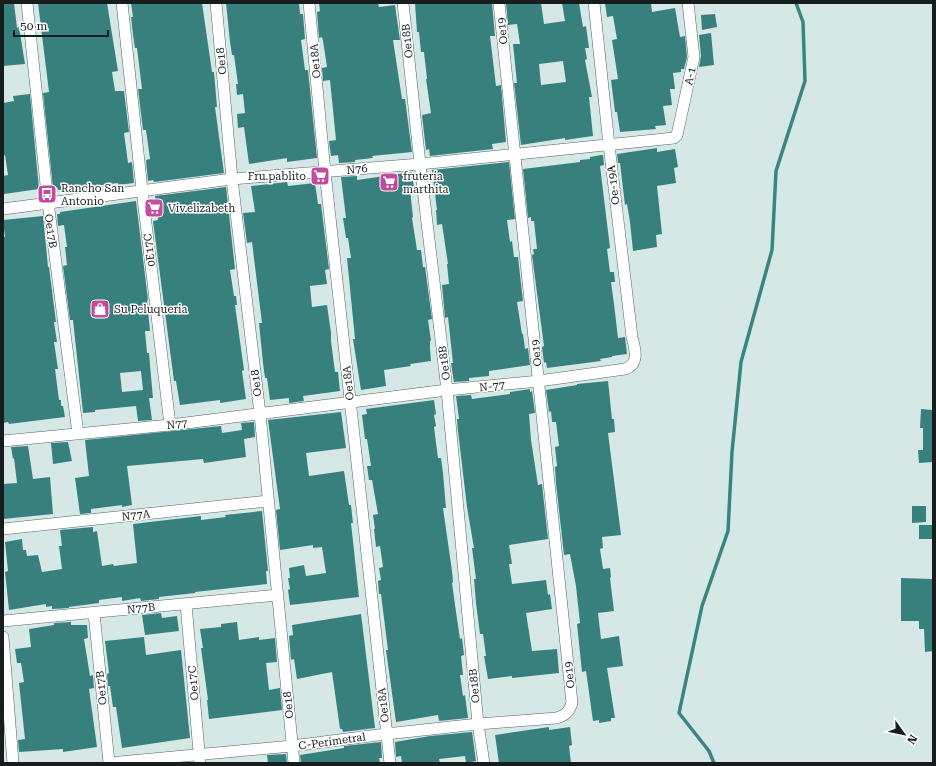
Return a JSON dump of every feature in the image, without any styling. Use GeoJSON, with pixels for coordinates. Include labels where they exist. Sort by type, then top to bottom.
{"type":"FeatureCollection","features":[{"type":"Feature","properties":{"kind":"street","name":"Oe17B"},"geometry":{"type":"LineString","coordinates":[[27,3],[48,203],[78,434]]}},
{"type":"Feature","properties":{"kind":"street","name":"0E17C"},"geometry":{"type":"LineString","coordinates":[[122,3],[142,190],[170,425]]}},
{"type":"Feature","properties":{"kind":"street","name":"Oe18"},"geometry":{"type":"LineString","coordinates":[[216,3],[232,179],[260,414],[294,763]]}},
{"type":"Feature","properties":{"kind":"street","name":"Oe18A"},"geometry":{"type":"LineString","coordinates":[[309,3],[325,172],[390,763]]}},
{"type":"Feature","properties":{"kind":"street","name":"Oe18B"},"geometry":{"type":"LineString","coordinates":[[403,3],[420,164],[447,390],[478,724],[484,763]]}},
{"type":"Feature","properties":{"kind":"street","name":"Oe19"},"geometry":{"type":"LineString","coordinates":[[499,3],[572,703]]}},
{"type":"Feature","properties":{"kind":"street","name":"Oe-19A"},"geometry":{"type":"LineString","coordinates":[[594,3],[609,145],[631,329],[636,358],[632,366]]}},
{"type":"Feature","properties":{"kind":"street","name":"A-1"},"geometry":{"type":"LineString","coordinates":[[664,139],[674,138],[677,135],[694,56],[688,3]]}},
{"type":"Feature","properties":{"kind":"street","name":"N76"},"geometry":{"type":"LineString","coordinates":[[3,209],[232,179],[420,164],[664,139]]}},
{"type":"Feature","properties":{"kind":"street","name":"N-77"},"geometry":{"type":"LineString","coordinates":[[350,403],[447,390],[539,382],[625,369],[632,366]]}},
{"type":"Feature","properties":{"kind":"street","name":"N77"},"geometry":{"type":"LineString","coordinates":[[3,441],[170,425],[350,403]]}},
{"type":"Feature","properties":{"kind":"street","name":"N77A"},"geometry":{"type":"LineString","coordinates":[[3,529],[268,501]]}},
{"type":"Feature","properties":{"kind":"street","name":"N77B"},"geometry":{"type":"LineString","coordinates":[[3,621],[278,595]]}},
{"type":"Feature","properties":{"kind":"street","name":"Oe17C"},"geometry":{"type":"LineString","coordinates":[[186,604],[200,758]]}},
{"type":"Feature","properties":{"kind":"street","name":"Oe17B"},"geometry":{"type":"LineString","coordinates":[[94,613],[109,763]]}},
{"type":"Feature","properties":{"kind":"street"},"geometry":{"type":"LineString","coordinates":[[3,637],[13,763]]}},
{"type":"Feature","properties":{"kind":"street","name":"C-Perimetral"},"geometry":{"type":"LineString","coordinates":[[109,763],[200,758],[386,734],[478,724],[556,718],[568,713],[572,703]]}},
{"type":"Feature","properties":{"kind":"building"},"geometry":{"type":"Polygon","coordinates":[[[3,3],[14,3],[17,28],[19,27],[25,64],[3,66],[3,3]]]}},
{"type":"Feature","properties":{"kind":"building"},"geometry":{"type":"Polygon","coordinates":[[[38,3],[107,3],[118,71],[112,72],[115,91],[124,91],[129,132],[124,133],[128,163],[132,162],[134,183],[118,185],[118,183],[58,190],[57,187],[53,188],[43,93],[49,92],[38,3]]]}},
{"type":"Feature","properties":{"kind":"building"},"geometry":{"type":"Polygon","coordinates":[[[131,3],[202,3],[212,72],[214,72],[217,107],[215,107],[224,173],[154,182],[153,180],[148,181],[146,160],[150,159],[146,130],[143,130],[138,89],[142,89],[137,48],[135,48],[133,35],[131,3]]]}},
{"type":"Feature","properties":{"kind":"building"},"geometry":{"type":"Polygon","coordinates":[[[226,3],[299,3],[300,14],[303,14],[305,39],[301,40],[305,70],[308,70],[317,158],[287,162],[287,158],[249,164],[244,127],[238,128],[237,114],[245,113],[243,94],[237,95],[236,84],[238,84],[234,55],[232,55],[230,42],[226,3]]]}},
{"type":"Feature","properties":{"kind":"building"},"geometry":{"type":"Polygon","coordinates":[[[319,3],[378,3],[379,7],[395,5],[400,40],[393,40],[402,99],[405,99],[412,152],[372,156],[373,158],[355,160],[355,162],[339,163],[338,155],[331,156],[329,141],[336,140],[330,80],[323,81],[322,68],[327,67],[322,37],[319,38],[317,12],[320,11],[319,3]]]}},
{"type":"Feature","properties":{"kind":"building"},"geometry":{"type":"Polygon","coordinates":[[[415,3],[492,3],[495,36],[490,36],[496,86],[501,85],[506,142],[492,144],[493,149],[430,156],[429,149],[426,150],[422,115],[431,113],[424,52],[421,52],[419,32],[417,32],[415,3]]]}},
{"type":"Feature","properties":{"kind":"building"},"geometry":{"type":"Polygon","coordinates":[[[506,3],[541,3],[544,24],[565,21],[562,3],[579,3],[583,27],[586,26],[589,48],[585,48],[587,59],[585,60],[592,97],[589,97],[593,136],[565,140],[565,138],[521,145],[514,83],[517,83],[513,44],[520,44],[517,24],[508,25],[506,3]],[[563,61],[539,64],[541,85],[566,82],[563,61]]]}},
{"type":"Feature","properties":{"kind":"building"},"geometry":{"type":"Polygon","coordinates":[[[605,3],[651,3],[652,12],[675,8],[680,37],[685,36],[687,57],[684,69],[681,69],[681,72],[673,73],[675,89],[670,89],[672,105],[663,106],[666,125],[655,126],[656,129],[620,132],[617,112],[615,112],[611,80],[618,79],[612,40],[617,39],[613,16],[607,17],[605,3]]]}},
{"type":"Feature","properties":{"kind":"building"},"geometry":{"type":"Polygon","coordinates":[[[715,14],[717,27],[702,30],[701,15],[715,14]]]}},
{"type":"Feature","properties":{"kind":"building"},"geometry":{"type":"Polygon","coordinates":[[[711,33],[714,65],[699,67],[701,56],[699,35],[711,33]]]}},
{"type":"Feature","properties":{"kind":"building"},"geometry":{"type":"Polygon","coordinates":[[[30,94],[39,189],[4,194],[3,176],[8,175],[5,155],[3,156],[3,103],[14,101],[13,96],[30,94]]]}},
{"type":"Feature","properties":{"kind":"building"},"geometry":{"type":"Polygon","coordinates":[[[657,148],[657,152],[675,149],[678,167],[674,168],[676,183],[657,186],[662,234],[656,235],[657,247],[633,251],[630,222],[627,204],[625,205],[620,163],[618,163],[617,154],[657,148]]]}},
{"type":"Feature","properties":{"kind":"building"},"geometry":{"type":"Polygon","coordinates":[[[603,155],[604,165],[600,166],[610,248],[607,249],[610,272],[614,272],[615,282],[611,282],[618,338],[625,337],[627,354],[600,359],[601,361],[547,368],[546,362],[544,363],[542,347],[544,346],[532,255],[534,254],[533,249],[537,249],[534,221],[531,221],[531,217],[528,218],[523,169],[580,162],[580,160],[590,159],[590,157],[603,155]]]}},
{"type":"Feature","properties":{"kind":"building"},"geometry":{"type":"Polygon","coordinates":[[[509,162],[515,219],[507,220],[514,257],[518,257],[523,301],[517,302],[525,349],[528,348],[530,365],[489,371],[489,376],[469,378],[469,381],[454,382],[451,363],[453,363],[448,317],[445,318],[442,285],[449,284],[448,264],[442,224],[437,225],[437,210],[432,170],[509,162]]]}},
{"type":"Feature","properties":{"kind":"building"},"geometry":{"type":"Polygon","coordinates":[[[412,172],[414,189],[410,190],[412,218],[417,250],[421,250],[423,267],[425,267],[432,319],[428,320],[431,341],[431,361],[384,370],[386,386],[361,390],[353,339],[355,339],[347,258],[351,258],[343,218],[346,218],[341,177],[357,176],[357,180],[412,172]]]}},
{"type":"Feature","properties":{"kind":"building"},"geometry":{"type":"Polygon","coordinates":[[[287,182],[288,186],[315,183],[318,204],[321,204],[329,269],[325,270],[327,284],[310,286],[312,307],[327,305],[335,372],[338,372],[340,391],[303,396],[304,401],[289,403],[289,398],[270,400],[263,363],[259,323],[262,323],[252,242],[247,243],[243,213],[255,212],[251,186],[287,182]]]}},
{"type":"Feature","properties":{"kind":"building"},"geometry":{"type":"Polygon","coordinates":[[[226,187],[235,269],[230,270],[234,296],[236,296],[237,305],[235,305],[244,370],[242,371],[246,399],[220,403],[220,400],[180,405],[176,381],[174,381],[153,221],[158,220],[155,196],[226,187]]]}},
{"type":"Feature","properties":{"kind":"building"},"geometry":{"type":"Polygon","coordinates":[[[136,201],[148,300],[150,331],[145,331],[147,353],[149,353],[153,398],[149,398],[152,420],[138,421],[136,406],[95,410],[95,412],[83,413],[73,320],[70,320],[63,266],[67,265],[65,247],[67,247],[64,225],[58,226],[57,214],[60,214],[60,212],[136,201]],[[141,371],[120,373],[122,392],[143,390],[141,371]]]}},
{"type":"Feature","properties":{"kind":"building"},"geometry":{"type":"Polygon","coordinates":[[[43,216],[48,267],[56,322],[54,322],[57,342],[54,342],[58,369],[55,369],[59,400],[61,400],[61,406],[63,406],[65,417],[9,424],[8,422],[3,423],[3,237],[5,237],[3,220],[43,216]]]}},
{"type":"Feature","properties":{"kind":"building"},"geometry":{"type":"Polygon","coordinates":[[[608,381],[612,419],[614,419],[615,432],[608,433],[621,535],[602,537],[603,548],[600,549],[603,569],[610,568],[614,611],[598,613],[601,639],[619,636],[623,666],[607,668],[615,718],[611,718],[611,721],[599,723],[599,720],[593,721],[586,671],[582,672],[577,624],[580,623],[576,586],[570,554],[564,555],[556,483],[555,467],[557,466],[555,447],[559,446],[556,422],[552,422],[546,390],[577,384],[608,381]]]}},
{"type":"Feature","properties":{"kind":"building"},"geometry":{"type":"Polygon","coordinates":[[[530,389],[530,392],[532,391],[535,413],[529,414],[531,440],[538,485],[542,484],[548,539],[509,545],[512,564],[509,564],[512,584],[546,580],[552,609],[526,613],[532,651],[557,649],[559,673],[488,679],[484,656],[486,656],[483,634],[480,634],[476,603],[474,579],[476,579],[472,548],[474,548],[467,507],[458,431],[457,419],[459,419],[456,396],[471,395],[472,399],[510,394],[510,392],[530,389]]]}},
{"type":"Feature","properties":{"kind":"building"},"geometry":{"type":"Polygon","coordinates":[[[434,400],[436,426],[434,427],[438,458],[441,458],[446,508],[443,508],[455,605],[464,655],[461,656],[463,675],[460,675],[463,696],[465,695],[468,718],[439,721],[438,715],[396,722],[386,650],[388,650],[381,594],[379,594],[378,581],[381,580],[379,568],[383,567],[380,546],[376,547],[373,515],[378,514],[372,480],[369,480],[367,466],[371,466],[367,439],[365,439],[362,415],[367,414],[366,409],[434,400]]]}},
{"type":"Feature","properties":{"kind":"building"},"geometry":{"type":"Polygon","coordinates":[[[921,409],[933,410],[933,462],[919,463],[918,450],[923,450],[923,428],[920,428],[921,409]]]}},
{"type":"Feature","properties":{"kind":"building"},"geometry":{"type":"Polygon","coordinates":[[[341,412],[346,448],[306,453],[309,476],[344,471],[349,505],[351,505],[353,523],[351,523],[359,597],[290,605],[288,590],[290,589],[288,578],[290,578],[289,568],[304,565],[306,576],[326,573],[322,547],[313,548],[313,545],[280,550],[276,510],[280,509],[268,420],[341,412]]]}},
{"type":"Feature","properties":{"kind":"building"},"geometry":{"type":"Polygon","coordinates":[[[254,422],[255,437],[244,439],[246,457],[204,463],[203,459],[127,466],[132,505],[91,509],[91,513],[80,514],[75,478],[89,476],[85,440],[221,426],[222,433],[242,430],[241,423],[254,422]]]}},
{"type":"Feature","properties":{"kind":"building"},"geometry":{"type":"Polygon","coordinates":[[[68,442],[72,461],[53,464],[51,443],[68,442]]]}},
{"type":"Feature","properties":{"kind":"building"},"geometry":{"type":"Polygon","coordinates":[[[28,446],[33,479],[50,477],[53,514],[3,519],[3,484],[17,483],[11,447],[28,446]]]}},
{"type":"Feature","properties":{"kind":"building"},"geometry":{"type":"Polygon","coordinates":[[[912,506],[926,506],[926,522],[912,523],[912,506]]]}},
{"type":"Feature","properties":{"kind":"building"},"geometry":{"type":"Polygon","coordinates":[[[262,511],[268,571],[266,571],[267,584],[195,592],[141,601],[140,598],[122,601],[122,597],[99,600],[99,603],[69,608],[52,609],[52,606],[46,607],[46,604],[9,610],[5,572],[8,571],[5,542],[22,539],[23,550],[26,550],[27,556],[38,555],[42,572],[62,569],[59,546],[62,546],[60,530],[93,527],[93,532],[97,531],[102,566],[113,564],[114,566],[137,563],[133,524],[201,516],[201,520],[226,517],[225,515],[262,511]]]}},
{"type":"Feature","properties":{"kind":"building"},"geometry":{"type":"Polygon","coordinates":[[[919,525],[933,525],[933,539],[919,539],[919,525]]]}},
{"type":"Feature","properties":{"kind":"building"},"geometry":{"type":"Polygon","coordinates":[[[901,578],[933,579],[933,651],[925,652],[924,629],[919,629],[919,621],[901,621],[901,578]]]}},
{"type":"Feature","properties":{"kind":"building"},"geometry":{"type":"Polygon","coordinates":[[[161,613],[162,618],[177,616],[179,631],[145,635],[142,615],[161,613]]]}},
{"type":"Feature","properties":{"kind":"building"},"geometry":{"type":"Polygon","coordinates":[[[361,614],[375,728],[343,732],[342,729],[340,729],[332,672],[297,679],[294,659],[291,660],[289,636],[293,635],[292,625],[361,614]]]}},
{"type":"Feature","properties":{"kind":"building"},"geometry":{"type":"Polygon","coordinates":[[[71,622],[71,625],[87,625],[88,638],[84,639],[90,676],[93,675],[94,688],[89,689],[97,747],[63,752],[63,749],[19,752],[18,740],[25,739],[19,683],[24,682],[21,663],[17,663],[15,649],[31,647],[29,629],[54,625],[54,623],[71,622]]]}},
{"type":"Feature","properties":{"kind":"building"},"geometry":{"type":"Polygon","coordinates":[[[237,622],[239,640],[259,637],[259,640],[275,638],[277,662],[266,663],[269,690],[280,688],[282,710],[209,719],[200,629],[221,627],[221,624],[237,622]]]}},
{"type":"Feature","properties":{"kind":"building"},"geometry":{"type":"Polygon","coordinates":[[[144,637],[146,655],[181,650],[190,738],[122,748],[116,707],[113,707],[110,686],[108,686],[107,674],[109,673],[105,641],[144,637]]]}},
{"type":"Feature","properties":{"kind":"building"},"geometry":{"type":"Polygon","coordinates":[[[549,727],[549,730],[570,727],[572,745],[569,746],[571,763],[499,763],[495,735],[549,727]]]}},
{"type":"Feature","properties":{"kind":"building"},"geometry":{"type":"Polygon","coordinates":[[[472,732],[476,761],[466,763],[465,756],[439,759],[440,763],[402,763],[401,756],[396,757],[395,742],[430,736],[472,732]]]}},
{"type":"Feature","properties":{"kind":"building"},"geometry":{"type":"Polygon","coordinates":[[[381,742],[382,758],[379,758],[380,763],[301,763],[300,755],[344,748],[344,746],[381,742]]]}},
{"type":"Feature","properties":{"kind":"building"},"geometry":{"type":"Polygon","coordinates":[[[286,754],[287,763],[268,763],[267,755],[286,754]]]}},
{"type":"Feature","properties":{"kind":"waterway"},"geometry":{"type":"LineString","coordinates":[[714,763],[709,751],[679,713],[702,606],[728,531],[732,452],[741,362],[772,250],[776,171],[805,81],[803,22],[796,3]]}},
{"type":"Feature","properties":{"kind":"place","name":"Fru.pablito"},"geometry":{"type":"Point","coordinates":[320,176]}},
{"type":"Feature","properties":{"kind":"place","name":"frutería marthita"},"geometry":{"type":"Point","coordinates":[389,182]}},
{"type":"Feature","properties":{"kind":"place","name":"Rancho San Antonio"},"geometry":{"type":"Point","coordinates":[47,194]}},
{"type":"Feature","properties":{"kind":"place","name":"Viv.elizabeth"},"geometry":{"type":"Point","coordinates":[154,208]}},
{"type":"Feature","properties":{"kind":"place","name":"Su Peluqueria"},"geometry":{"type":"Point","coordinates":[100,309]}}]}
